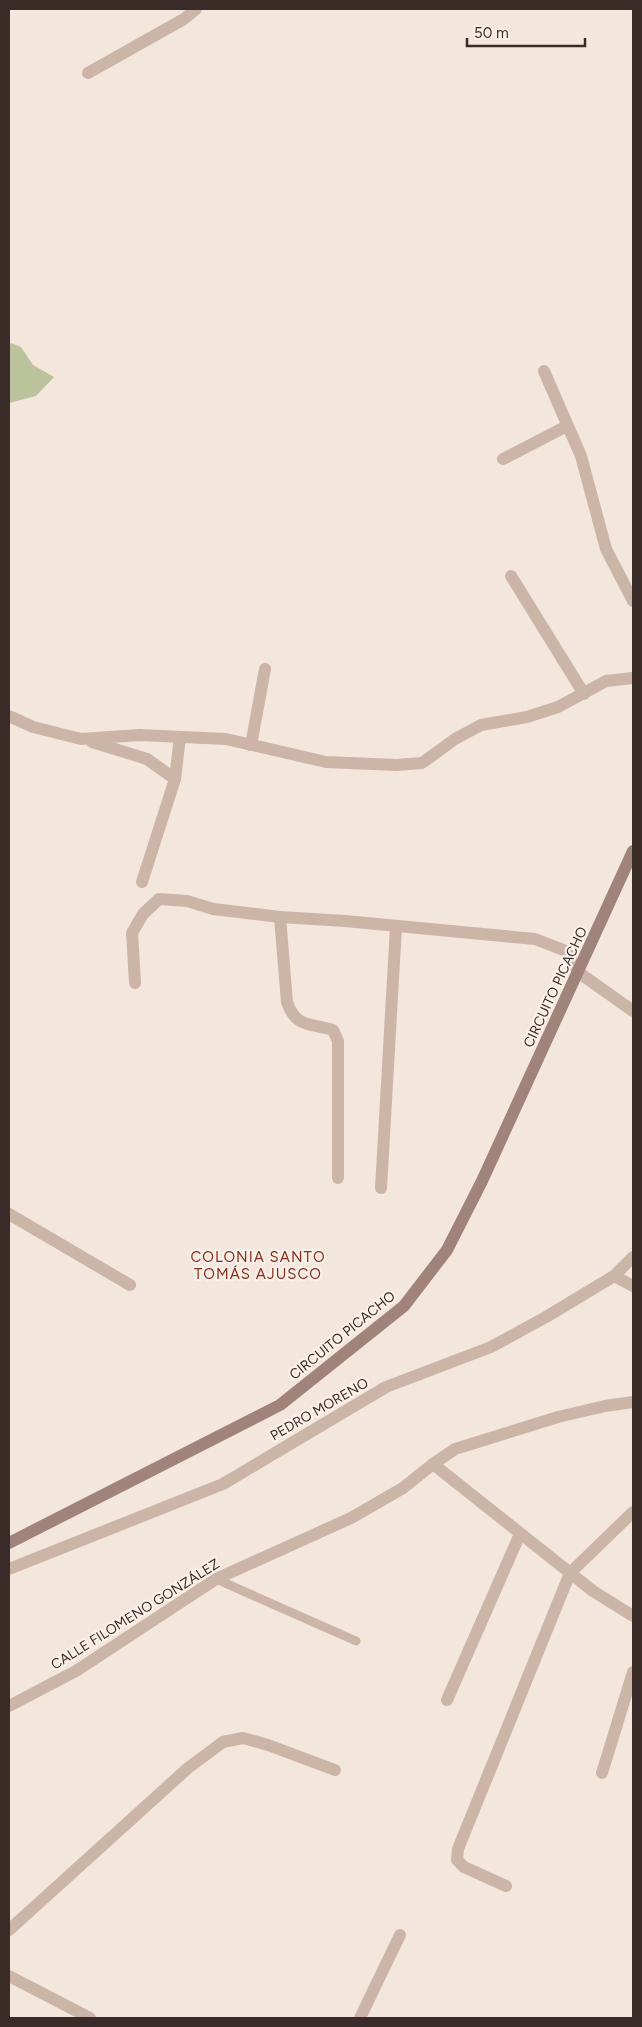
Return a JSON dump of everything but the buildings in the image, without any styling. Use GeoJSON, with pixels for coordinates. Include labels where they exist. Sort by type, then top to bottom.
{"type":"FeatureCollection","features":[{"type":"Feature","properties":{"kind":"main road","name":"CIRCUITO PICACHO"},"geometry":{"type":"LineString","coordinates":[[9,1543],[280,1405],[404,1306],[447,1250],[482,1181],[633,851]]}},
{"type":"Feature","properties":{"kind":"street"},"geometry":{"type":"LineString","coordinates":[[88,73],[184,18],[196,9]]}},
{"type":"Feature","properties":{"kind":"street"},"geometry":{"type":"LineString","coordinates":[[544,371],[581,456],[606,549],[633,601]]}},
{"type":"Feature","properties":{"kind":"street"},"geometry":{"type":"LineString","coordinates":[[503,459],[568,426]]}},
{"type":"Feature","properties":{"kind":"street"},"geometry":{"type":"LineString","coordinates":[[511,576],[584,694]]}},
{"type":"Feature","properties":{"kind":"street"},"geometry":{"type":"LineString","coordinates":[[251,745],[265,669]]}},
{"type":"Feature","properties":{"kind":"street"},"geometry":{"type":"LineString","coordinates":[[81,739],[140,735],[226,740],[326,762],[396,765],[422,763],[454,739],[481,725],[527,717],[558,708],[606,681],[633,678]]}},
{"type":"Feature","properties":{"kind":"street"},"geometry":{"type":"LineString","coordinates":[[9,716],[33,727],[122,750],[148,759],[175,779]]}},
{"type":"Feature","properties":{"kind":"street"},"geometry":{"type":"LineString","coordinates":[[142,882],[175,779],[180,737]]}},
{"type":"Feature","properties":{"kind":"street"},"geometry":{"type":"LineString","coordinates":[[135,983],[132,933],[142,914],[159,899],[186,901],[213,909],[280,917],[345,921],[535,939],[566,950],[578,972],[633,1011]]}},
{"type":"Feature","properties":{"kind":"street"},"geometry":{"type":"LineString","coordinates":[[280,917],[287,1002],[291,1014],[299,1022],[333,1030],[338,1041],[338,1178]]}},
{"type":"Feature","properties":{"kind":"street"},"geometry":{"type":"LineString","coordinates":[[381,1188],[396,927]]}},
{"type":"Feature","properties":{"kind":"street"},"geometry":{"type":"LineString","coordinates":[[9,1214],[130,1285]]}},
{"type":"Feature","properties":{"kind":"street","name":"PEDRO MORENO"},"geometry":{"type":"LineString","coordinates":[[9,1569],[223,1484],[386,1387],[491,1348],[614,1276],[633,1257]]}},
{"type":"Feature","properties":{"kind":"street"},"geometry":{"type":"LineString","coordinates":[[614,1276],[633,1286]]}},
{"type":"Feature","properties":{"kind":"street","name":"CALLE FILOMENO GONZÁLEZ"},"geometry":{"type":"LineString","coordinates":[[9,1706],[76,1671],[216,1579],[351,1518],[403,1488],[455,1449],[504,1433],[605,1406],[633,1402]]}},
{"type":"Feature","properties":{"kind":"street"},"geometry":{"type":"LineString","coordinates":[[433,1464],[570,1573],[633,1616]]}},
{"type":"Feature","properties":{"kind":"street"},"geometry":{"type":"LineString","coordinates":[[506,1886],[464,1867],[457,1860],[458,1849],[570,1573],[633,1512]]}},
{"type":"Feature","properties":{"kind":"street"},"geometry":{"type":"LineString","coordinates":[[447,1700],[520,1534]]}},
{"type":"Feature","properties":{"kind":"street"},"geometry":{"type":"LineString","coordinates":[[602,1773],[633,1672]]}},
{"type":"Feature","properties":{"kind":"street"},"geometry":{"type":"LineString","coordinates":[[9,1930],[188,1768],[223,1742],[243,1738],[268,1745],[335,1770]]}},
{"type":"Feature","properties":{"kind":"street"},"geometry":{"type":"LineString","coordinates":[[360,2018],[400,1935]]}},
{"type":"Feature","properties":{"kind":"street"},"geometry":{"type":"LineString","coordinates":[[9,1976],[90,2018]]}},
{"type":"Feature","properties":{"kind":"lane"},"geometry":{"type":"LineString","coordinates":[[216,1579],[356,1641]]}},
{"type":"Feature","properties":{"kind":"green space"},"geometry":{"type":"Polygon","coordinates":[[[11,343],[21,347],[33,365],[54,377],[36,396],[9,403],[9,346],[11,343]]]}},
{"type":"Feature","properties":{"kind":"district","name":"COLONIA SANTO TOMÁS AJUSCO"},"geometry":{"type":"Point","coordinates":[258,1266]}}]}
